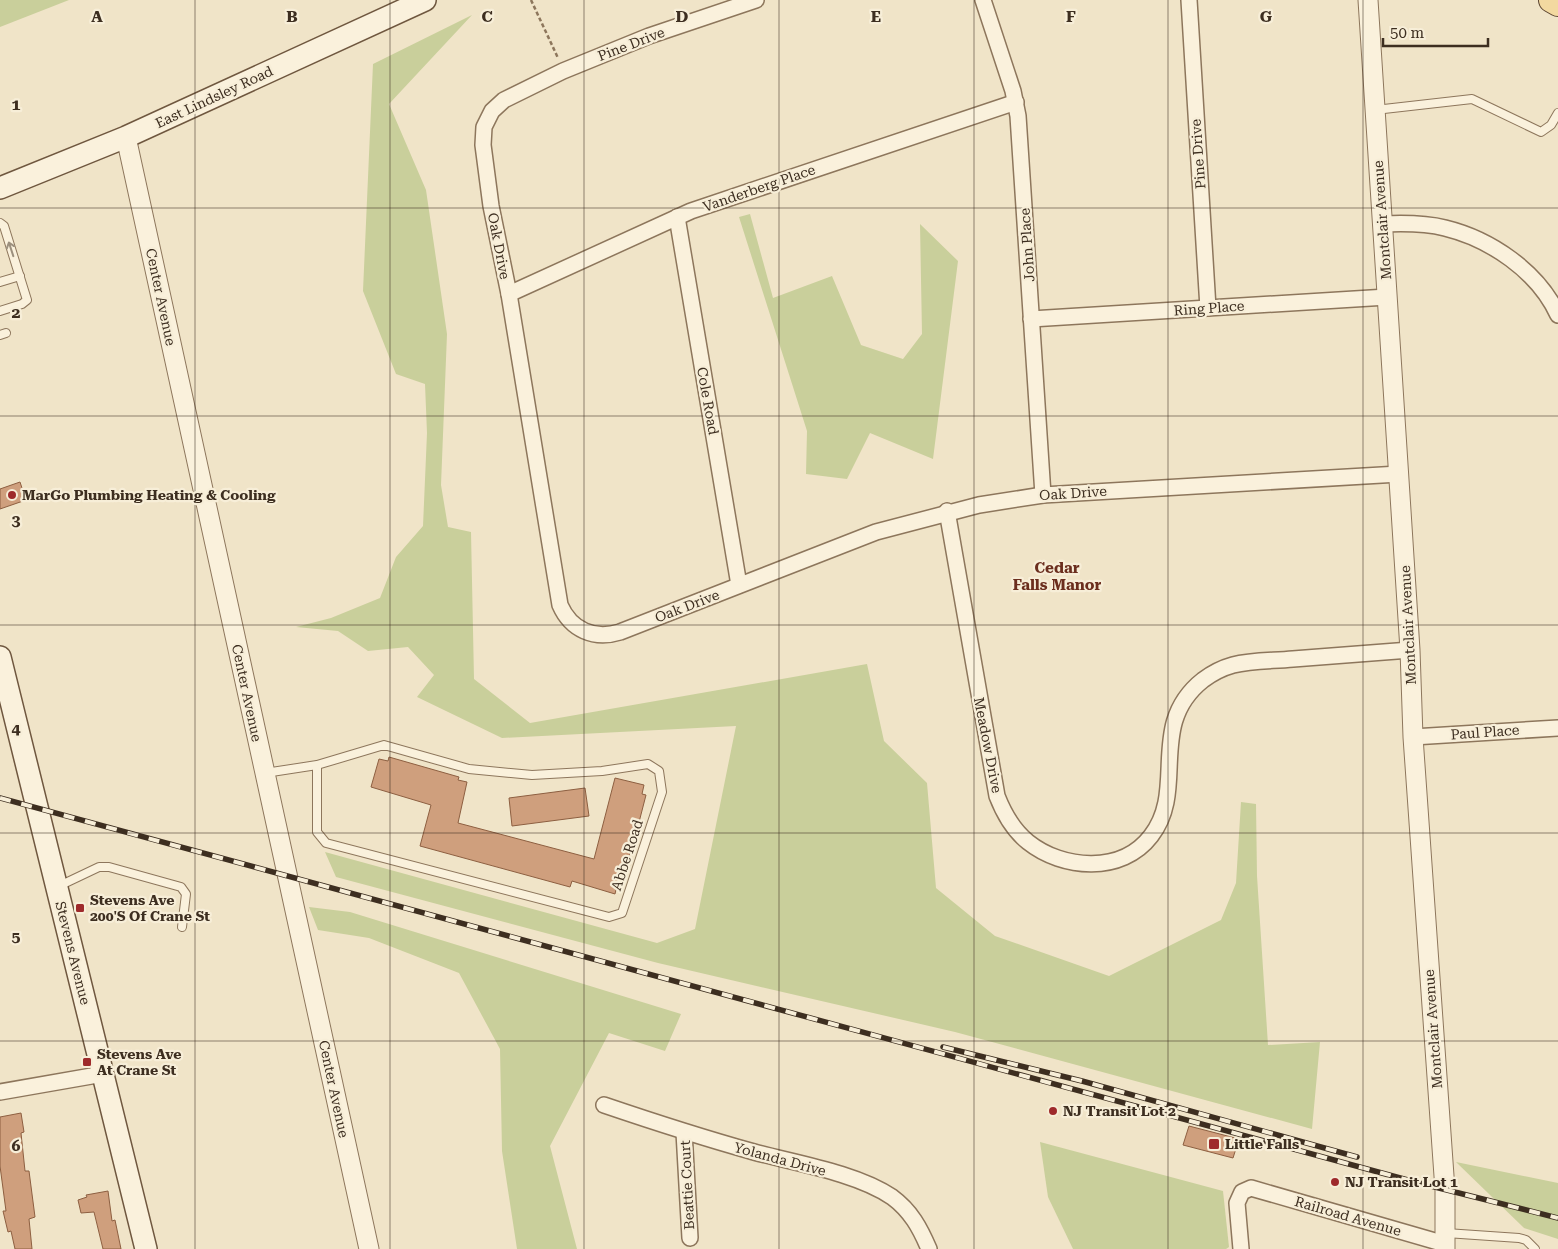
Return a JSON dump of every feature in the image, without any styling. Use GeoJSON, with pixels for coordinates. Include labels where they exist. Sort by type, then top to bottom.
{"type":"FeatureCollection","features":[{"type":"Feature","properties":{"kind":"main road","name":"East Lindsley Road"},"geometry":{"type":"LineString","coordinates":[[0,188],[126,137],[425,0]]}},
{"type":"Feature","properties":{"kind":"main road"},"geometry":{"type":"LineString","coordinates":[[1551,0],[1558,4]]}},
{"type":"Feature","properties":{"kind":"main road","name":"Stevens Avenue"},"geometry":{"type":"LineString","coordinates":[[0,657],[146,1249]]}},
{"type":"Feature","properties":{"kind":"street","name":"Pine Drive"},"geometry":{"type":"LineString","coordinates":[[564,71],[635,41],[756,0]]}},
{"type":"Feature","properties":{"kind":"street","name":"John Place"},"geometry":{"type":"LineString","coordinates":[[983,0],[1016,102],[1020,130],[1043,495]]}},
{"type":"Feature","properties":{"kind":"street","name":"Pine Drive"},"geometry":{"type":"LineString","coordinates":[[1188,0],[1208,308]]}},
{"type":"Feature","properties":{"kind":"street","name":"Montclair Avenue"},"geometry":{"type":"LineString","coordinates":[[1368,0],[1410,650],[1413,737],[1445,1190],[1445,1242]]}},
{"type":"Feature","properties":{"kind":"street","name":"Oak Drive"},"geometry":{"type":"LineString","coordinates":[[564,71],[504,100],[492,111],[484,126],[483,145],[560,605],[569,621],[592,635],[611,635],[876,532],[947,511],[1043,495],[1399,474]]}},
{"type":"Feature","properties":{"kind":"street","name":"Vanderberg Place"},"geometry":{"type":"LineString","coordinates":[[509,294],[677,217],[1016,102]]}},
{"type":"Feature","properties":{"kind":"street","name":"Center Avenue"},"geometry":{"type":"LineString","coordinates":[[126,137],[369,1249]]}},
{"type":"Feature","properties":{"kind":"street","name":"Cole Road"},"geometry":{"type":"LineString","coordinates":[[677,217],[739,586]]}},
{"type":"Feature","properties":{"kind":"street"},"geometry":{"type":"LineString","coordinates":[[1383,224],[1427,225],[1444,228],[1478,240],[1501,253],[1523,270],[1547,296],[1558,313]]}},
{"type":"Feature","properties":{"kind":"street","name":"Ring Place"},"geometry":{"type":"LineString","coordinates":[[1032,319],[1387,297]]}},
{"type":"Feature","properties":{"kind":"street","name":"Meadow Drive"},"geometry":{"type":"LineString","coordinates":[[947,511],[997,796],[1009,821],[1028,842],[1052,857],[1066,861],[1095,864],[1110,862],[1132,853],[1150,838],[1161,821],[1166,807],[1170,735],[1174,722],[1186,698],[1212,674],[1244,663],[1410,650]]}},
{"type":"Feature","properties":{"kind":"street","name":"Paul Place"},"geometry":{"type":"LineString","coordinates":[[1413,737],[1558,728]]}},
{"type":"Feature","properties":{"kind":"street"},"geometry":{"type":"LineString","coordinates":[[0,1092],[103,1074]]}},
{"type":"Feature","properties":{"kind":"street","name":"Yolanda Drive"},"geometry":{"type":"LineString","coordinates":[[604,1106],[684,1132],[875,1187],[890,1196],[911,1214],[929,1249]]}},
{"type":"Feature","properties":{"kind":"street","name":"Beattie Court"},"geometry":{"type":"LineString","coordinates":[[684,1132],[690,1238]]}},
{"type":"Feature","properties":{"kind":"street","name":"Railroad Avenue"},"geometry":{"type":"LineString","coordinates":[[1241,1249],[1237,1202],[1242,1192],[1251,1188],[1445,1242]]}},
{"type":"Feature","properties":{"kind":"lane"},"geometry":{"type":"LineString","coordinates":[[1375,110],[1472,99],[1541,132],[1552,125],[1558,114]]}},
{"type":"Feature","properties":{"kind":"lane"},"geometry":{"type":"LineString","coordinates":[[0,223],[4,226],[27,300],[22,304],[0,310]]}},
{"type":"Feature","properties":{"kind":"lane"},"geometry":{"type":"LineString","coordinates":[[0,282],[20,276]]}},
{"type":"Feature","properties":{"kind":"lane","name":"Abbe Road"},"geometry":{"type":"LineString","coordinates":[[265,773],[317,765],[384,745],[469,769],[532,775],[602,771],[648,764],[659,771],[662,792],[622,913],[609,917],[326,843],[317,832],[317,765]]}},
{"type":"Feature","properties":{"kind":"lane"},"geometry":{"type":"LineString","coordinates":[[57,886],[99,867],[181,887],[186,894],[182,927]]}},
{"type":"Feature","properties":{"kind":"lane"},"geometry":{"type":"LineString","coordinates":[[1445,1242],[1519,1238],[1526,1240],[1534,1249]]}},
{"type":"Feature","properties":{"kind":"path"},"geometry":{"type":"LineString","coordinates":[[531,0],[564,71]]}},
{"type":"Feature","properties":{"kind":"green space"},"geometry":{"type":"Polygon","coordinates":[[[0,0],[69,0],[0,27],[0,0]]]}},
{"type":"Feature","properties":{"kind":"green space"},"geometry":{"type":"Polygon","coordinates":[[[472,15],[389,104],[426,190],[447,334],[441,485],[448,527],[471,532],[474,679],[530,723],[867,664],[884,741],[927,783],[936,888],[995,936],[1109,976],[1221,920],[1236,883],[1241,802],[1256,804],[1257,876],[1268,1045],[1320,1042],[1312,1129],[955,1032],[658,963],[336,877],[325,852],[657,943],[695,929],[736,726],[502,738],[417,697],[434,675],[408,647],[368,651],[338,631],[296,627],[331,618],[380,598],[396,557],[423,526],[427,433],[425,384],[396,374],[363,291],[373,64],[472,15]]]}},
{"type":"Feature","properties":{"kind":"green space"},"geometry":{"type":"Polygon","coordinates":[[[750,214],[773,298],[832,276],[861,345],[903,359],[922,334],[920,224],[958,261],[933,459],[870,433],[847,479],[806,474],[807,431],[739,217],[750,214]]]}},
{"type":"Feature","properties":{"kind":"green space"},"geometry":{"type":"Polygon","coordinates":[[[309,907],[350,912],[681,1014],[665,1051],[609,1033],[550,1146],[577,1249],[517,1249],[502,1151],[500,1049],[459,973],[369,938],[318,930],[309,907]]]}},
{"type":"Feature","properties":{"kind":"green space"},"geometry":{"type":"Polygon","coordinates":[[[1040,1142],[1223,1191],[1229,1247],[1226,1249],[1073,1249],[1048,1197],[1040,1142]]]}},
{"type":"Feature","properties":{"kind":"green space"},"geometry":{"type":"Polygon","coordinates":[[[1456,1162],[1558,1183],[1558,1239],[1524,1228],[1456,1162]]]}},
{"type":"Feature","properties":{"kind":"building","name":"MarGo Plumbing Heating & Cooling"},"geometry":{"type":"Polygon","coordinates":[[[20,482],[26,500],[0,509],[0,489],[20,482]]]}},
{"type":"Feature","properties":{"kind":"building"},"geometry":{"type":"Polygon","coordinates":[[[389,757],[459,777],[458,780],[467,782],[458,823],[594,859],[615,778],[644,785],[642,794],[646,795],[637,830],[633,828],[626,851],[630,852],[621,886],[617,885],[615,894],[572,881],[570,887],[420,846],[431,805],[371,787],[379,759],[388,761],[389,757]]]}},
{"type":"Feature","properties":{"kind":"building"},"geometry":{"type":"Polygon","coordinates":[[[585,788],[589,816],[512,826],[509,798],[585,788]]]}},
{"type":"Feature","properties":{"kind":"building"},"geometry":{"type":"Polygon","coordinates":[[[21,1113],[24,1132],[21,1133],[25,1171],[29,1171],[35,1217],[29,1219],[32,1249],[15,1249],[11,1231],[8,1232],[3,1211],[6,1211],[0,1166],[0,1117],[21,1113]]]}},
{"type":"Feature","properties":{"kind":"building"},"geometry":{"type":"Polygon","coordinates":[[[1189,1126],[1239,1139],[1233,1158],[1183,1145],[1189,1126]]]}},
{"type":"Feature","properties":{"kind":"building"},"geometry":{"type":"Polygon","coordinates":[[[108,1191],[112,1221],[115,1220],[121,1249],[103,1249],[94,1212],[81,1213],[78,1200],[87,1197],[86,1195],[108,1191]]]}},
{"type":"Feature","properties":{"kind":"railway"},"geometry":{"type":"LineString","coordinates":[[0,798],[1415,1182],[1558,1218]]}},
{"type":"Feature","properties":{"kind":"railway"},"geometry":{"type":"LineString","coordinates":[[943,1047],[1082,1081],[1357,1157]]}},
{"type":"Feature","properties":{"kind":"place","name":"MarGo Plumbing Heating & Cooling"},"geometry":{"type":"Point","coordinates":[12,495]}},
{"type":"Feature","properties":{"kind":"place","name":"Stevens Ave 200'S Of Crane St"},"geometry":{"type":"Point","coordinates":[80,908]}},
{"type":"Feature","properties":{"kind":"place","name":"Stevens Ave At Crane St"},"geometry":{"type":"Point","coordinates":[87,1062]}},
{"type":"Feature","properties":{"kind":"place","name":"NJ Transit Lot 2"},"geometry":{"type":"Point","coordinates":[1053,1111]}},
{"type":"Feature","properties":{"kind":"place","name":"Little Falls"},"geometry":{"type":"Point","coordinates":[1214,1144]}},
{"type":"Feature","properties":{"kind":"place","name":"NJ Transit Lot 1"},"geometry":{"type":"Point","coordinates":[1335,1182]}},
{"type":"Feature","properties":{"kind":"district","name":"Cedar Falls Manor"},"geometry":{"type":"Point","coordinates":[1057,576]}}]}
